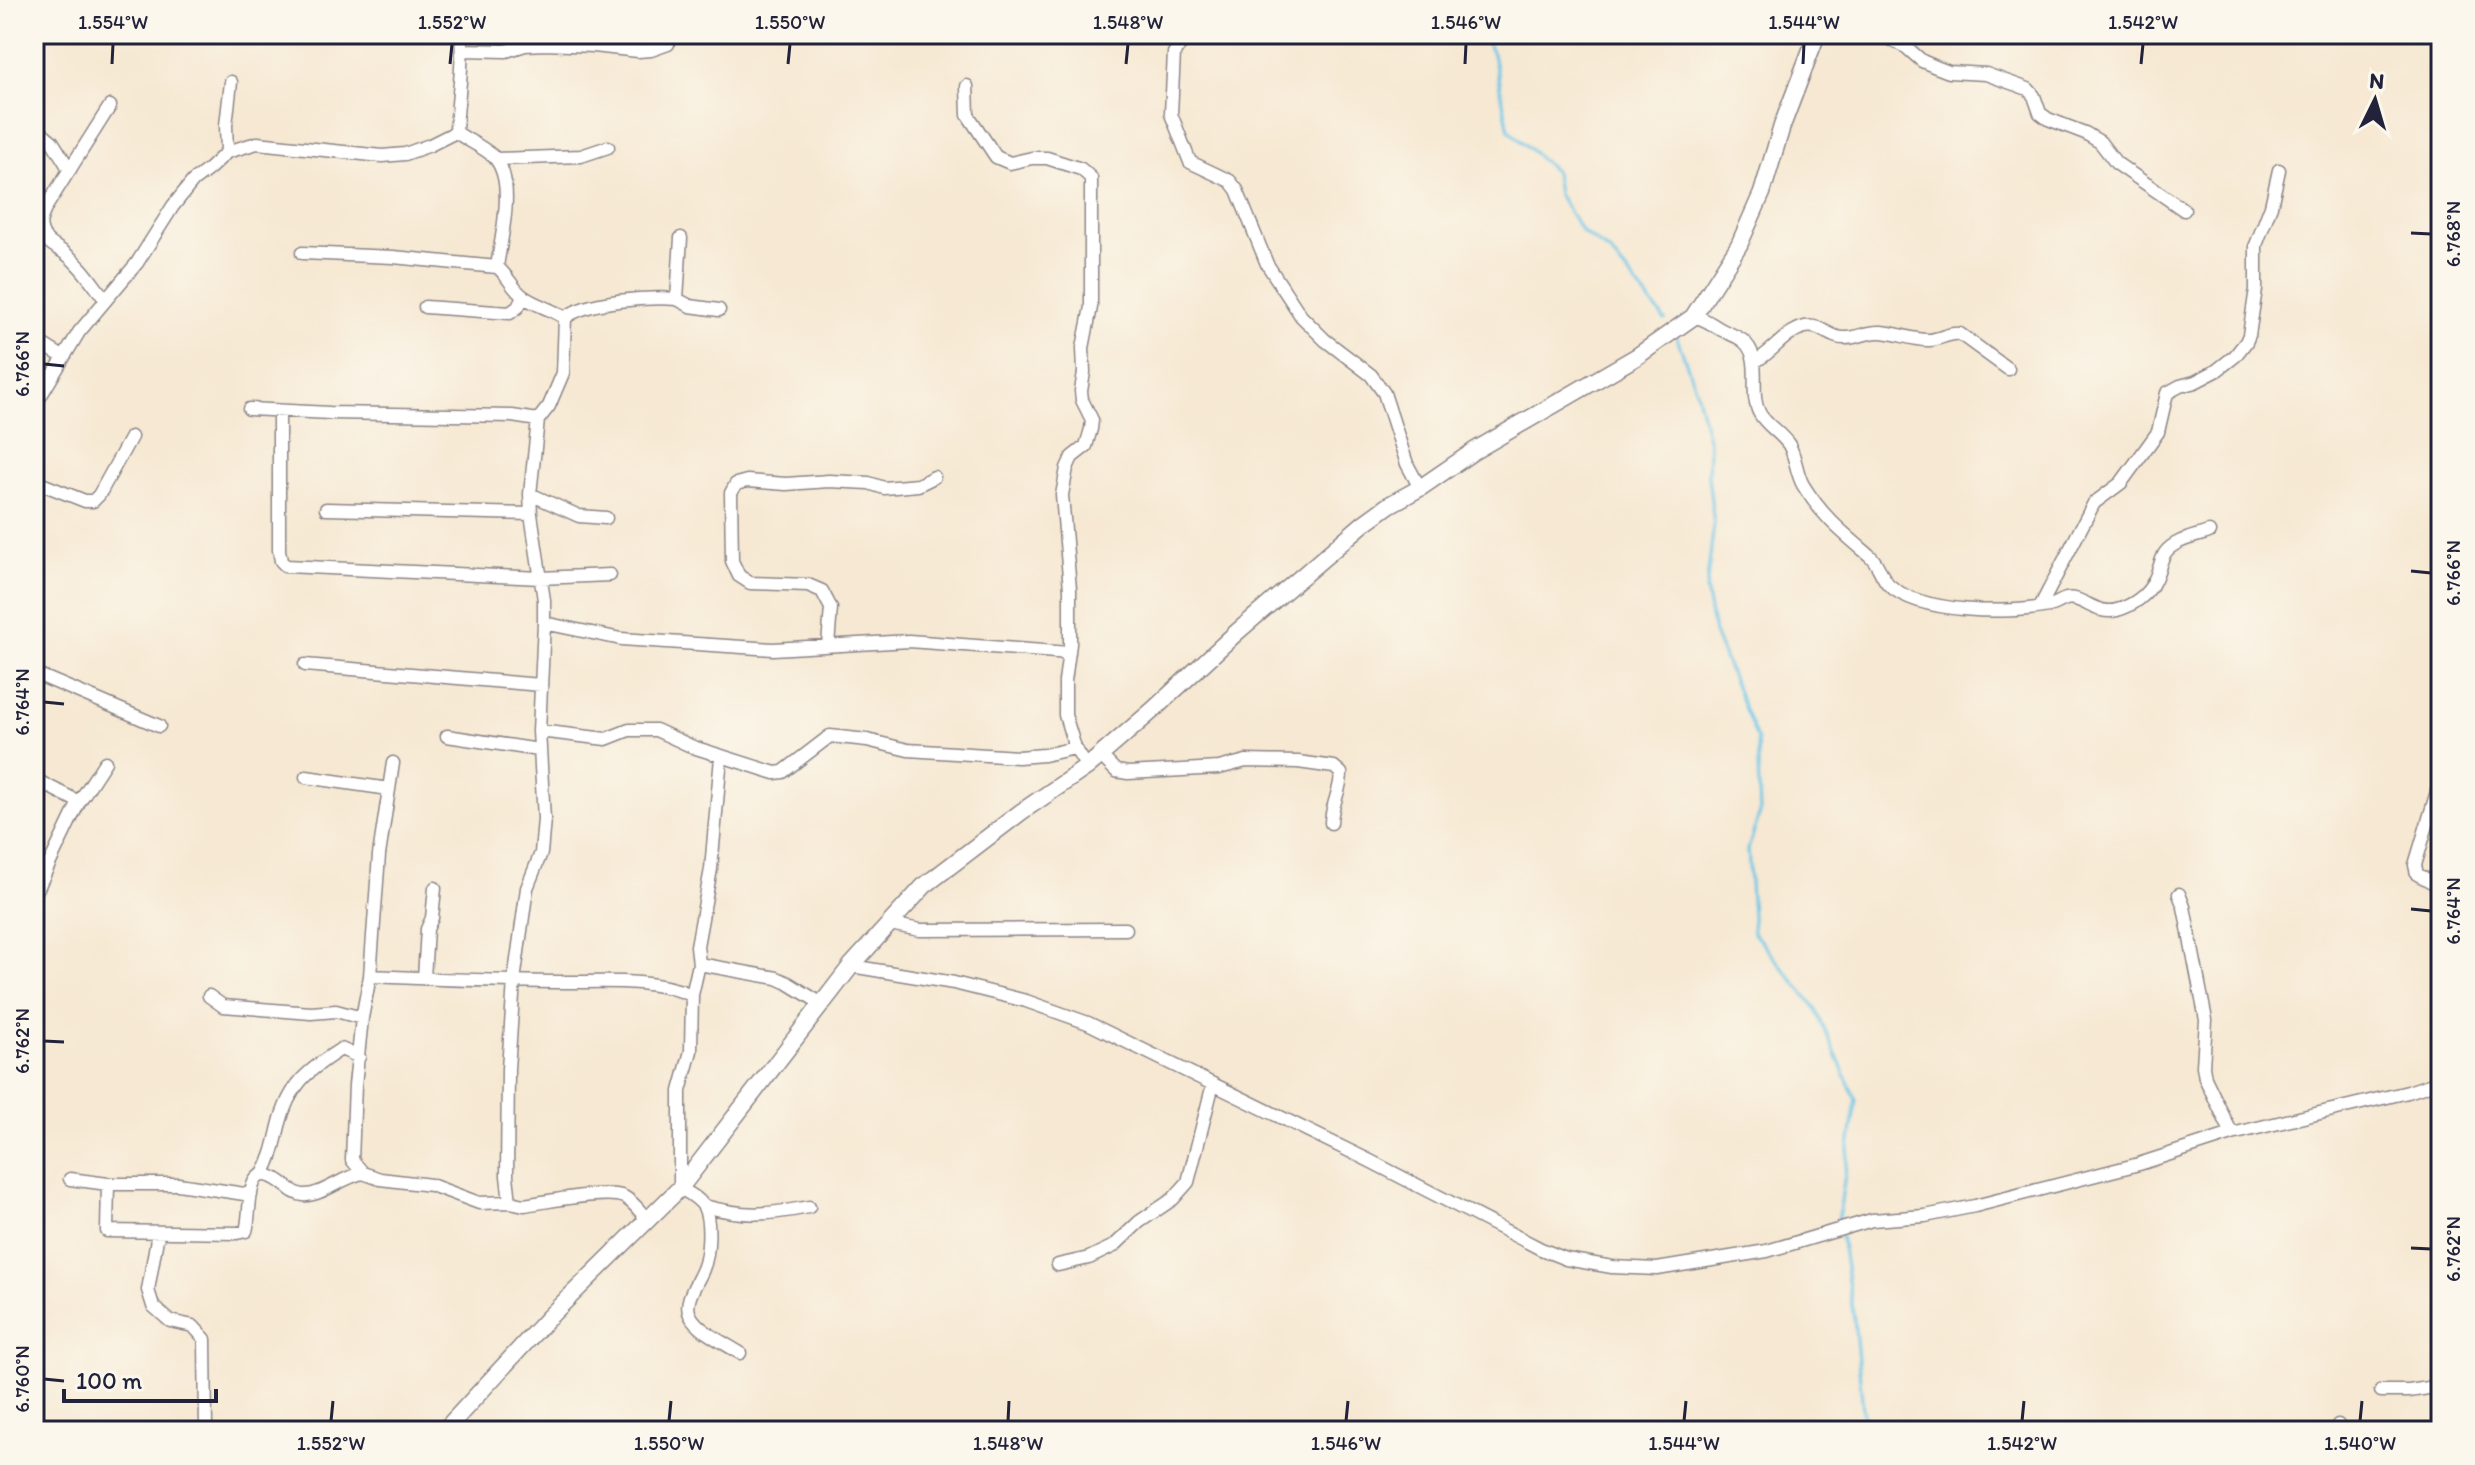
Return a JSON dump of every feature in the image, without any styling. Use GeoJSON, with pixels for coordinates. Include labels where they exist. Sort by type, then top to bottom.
{"type":"FeatureCollection","features":[{"type":"Feature","properties":{"kind":"street"},"geometry":{"type":"LineString","coordinates":[[456,132],[463,50],[461,34]]}},
{"type":"Feature","properties":{"kind":"street"},"geometry":{"type":"LineString","coordinates":[[1188,34],[1174,53],[1170,102],[1171,114],[1188,157],[1196,166],[1230,181],[1237,190],[1267,264],[1301,316],[1325,340],[1371,375],[1384,393],[1407,464],[1420,488]]}},
{"type":"Feature","properties":{"kind":"street"},"geometry":{"type":"LineString","coordinates":[[444,1431],[539,1326],[680,1188],[851,966],[924,886],[1021,812],[1087,767],[1309,569],[1389,505],[1474,451],[1636,357],[1693,317],[1739,245],[1762,193],[1782,126],[1817,34]]}},
{"type":"Feature","properties":{"kind":"street"},"geometry":{"type":"LineString","coordinates":[[1879,34],[1906,47],[1922,61],[1949,72],[1986,74],[2028,89],[2040,113],[2100,142],[2116,163],[2184,210]]}},
{"type":"Feature","properties":{"kind":"street"},"geometry":{"type":"LineString","coordinates":[[463,50],[506,51],[525,45],[545,44],[638,51],[668,44]]}},
{"type":"Feature","properties":{"kind":"street"},"geometry":{"type":"LineString","coordinates":[[227,152],[226,125],[231,82]]}},
{"type":"Feature","properties":{"kind":"street"},"geometry":{"type":"LineString","coordinates":[[967,86],[968,115],[999,160],[1010,163],[1047,158],[1081,169],[1091,178],[1091,307],[1083,348],[1081,391],[1092,420],[1086,446],[1072,457],[1067,468],[1062,495],[1070,589],[1065,715],[1075,748],[1087,767]]}},
{"type":"Feature","properties":{"kind":"street"},"geometry":{"type":"LineString","coordinates":[[105,299],[83,270],[48,242],[42,233],[40,221],[110,106]]}},
{"type":"Feature","properties":{"kind":"street"},"geometry":{"type":"LineString","coordinates":[[34,126],[52,141],[70,170]]}},
{"type":"Feature","properties":{"kind":"street"},"geometry":{"type":"LineString","coordinates":[[34,407],[79,332],[123,282],[173,206],[193,181],[227,152],[257,143],[382,156],[405,154],[456,132]]}},
{"type":"Feature","properties":{"kind":"street"},"geometry":{"type":"LineString","coordinates":[[456,132],[496,159],[502,170],[504,221],[497,267]]}},
{"type":"Feature","properties":{"kind":"street"},"geometry":{"type":"LineString","coordinates":[[496,159],[581,156],[608,147]]}},
{"type":"Feature","properties":{"kind":"street"},"geometry":{"type":"LineString","coordinates":[[2040,607],[2094,503],[2121,483],[2158,432],[2167,393],[2202,378],[2242,350],[2249,335],[2256,289],[2256,245],[2271,206],[2279,170]]}},
{"type":"Feature","properties":{"kind":"street"},"geometry":{"type":"LineString","coordinates":[[677,299],[681,238]]}},
{"type":"Feature","properties":{"kind":"street"},"geometry":{"type":"LineString","coordinates":[[302,253],[393,257],[497,267],[523,297],[565,318]]}},
{"type":"Feature","properties":{"kind":"street"},"geometry":{"type":"LineString","coordinates":[[425,307],[510,313],[518,307],[523,297]]}},
{"type":"Feature","properties":{"kind":"street"},"geometry":{"type":"LineString","coordinates":[[565,318],[574,311],[611,302],[654,298],[677,299],[690,306],[719,310]]}},
{"type":"Feature","properties":{"kind":"street"},"geometry":{"type":"LineString","coordinates":[[1693,317],[1706,320],[1743,341],[1754,362],[1755,401],[1762,418],[1788,444],[1801,481],[1816,506],[1855,545],[1872,557],[1891,587],[1934,605],[1962,610],[2040,607],[2067,598],[2103,611],[2125,608],[2143,596],[2154,583],[2166,552],[2175,544],[2209,532]]}},
{"type":"Feature","properties":{"kind":"street"},"geometry":{"type":"LineString","coordinates":[[510,1202],[507,1176],[508,1069],[514,981],[527,888],[541,853],[544,819],[539,731],[544,600],[530,494],[538,420],[549,406],[563,373],[565,318]]}},
{"type":"Feature","properties":{"kind":"street"},"geometry":{"type":"LineString","coordinates":[[1754,362],[1766,356],[1789,334],[1812,327],[1847,339],[1869,331],[1930,340],[1960,334],[2008,369]]}},
{"type":"Feature","properties":{"kind":"street"},"geometry":{"type":"LineString","coordinates":[[34,339],[63,357]]}},
{"type":"Feature","properties":{"kind":"street"},"geometry":{"type":"LineString","coordinates":[[249,409],[512,416],[538,420]]}},
{"type":"Feature","properties":{"kind":"street"},"geometry":{"type":"LineString","coordinates":[[279,411],[279,550],[281,561],[286,566],[540,578],[610,575]]}},
{"type":"Feature","properties":{"kind":"street"},"geometry":{"type":"LineString","coordinates":[[34,481],[85,501],[93,501],[131,437]]}},
{"type":"Feature","properties":{"kind":"street"},"geometry":{"type":"LineString","coordinates":[[828,645],[831,608],[822,591],[808,585],[750,583],[739,576],[732,561],[731,493],[736,484],[747,481],[786,484],[829,481],[869,483],[884,488],[918,485],[934,477]]}},
{"type":"Feature","properties":{"kind":"street"},"geometry":{"type":"LineString","coordinates":[[530,494],[579,516],[606,518]]}},
{"type":"Feature","properties":{"kind":"street"},"geometry":{"type":"LineString","coordinates":[[326,509],[531,514]]}},
{"type":"Feature","properties":{"kind":"street"},"geometry":{"type":"LineString","coordinates":[[544,623],[621,639],[773,649],[909,641],[1069,653]]}},
{"type":"Feature","properties":{"kind":"street"},"geometry":{"type":"LineString","coordinates":[[305,665],[541,685]]}},
{"type":"Feature","properties":{"kind":"street"},"geometry":{"type":"LineString","coordinates":[[34,673],[159,726]]}},
{"type":"Feature","properties":{"kind":"street"},"geometry":{"type":"LineString","coordinates":[[539,731],[606,739],[629,730],[656,730],[721,757],[766,771],[783,772],[830,736],[867,740],[908,750],[1018,757],[1075,748]]}},
{"type":"Feature","properties":{"kind":"street"},"geometry":{"type":"LineString","coordinates":[[447,736],[539,750]]}},
{"type":"Feature","properties":{"kind":"street"},"geometry":{"type":"LineString","coordinates":[[1100,755],[1116,771],[1128,773],[1219,768],[1246,761],[1271,760],[1334,767],[1341,773],[1341,784],[1331,823]]}},
{"type":"Feature","properties":{"kind":"street"},"geometry":{"type":"LineString","coordinates":[[680,1188],[678,1105],[691,1051],[692,995],[699,964],[697,946],[711,869],[721,757]]}},
{"type":"Feature","properties":{"kind":"street"},"geometry":{"type":"LineString","coordinates":[[34,896],[79,802],[105,762]]}},
{"type":"Feature","properties":{"kind":"street"},"geometry":{"type":"LineString","coordinates":[[393,763],[379,855],[370,976],[355,1085],[352,1160],[363,1173],[380,1179],[431,1185],[479,1203],[524,1205],[607,1193],[621,1195],[647,1219]]}},
{"type":"Feature","properties":{"kind":"street"},"geometry":{"type":"LineString","coordinates":[[2441,763],[2439,785],[2415,865],[2417,874],[2441,887]]}},
{"type":"Feature","properties":{"kind":"street"},"geometry":{"type":"LineString","coordinates":[[306,777],[389,789]]}},
{"type":"Feature","properties":{"kind":"street"},"geometry":{"type":"LineString","coordinates":[[34,779],[79,802]]}},
{"type":"Feature","properties":{"kind":"street"},"geometry":{"type":"LineString","coordinates":[[424,978],[427,929],[432,918],[435,888]]}},
{"type":"Feature","properties":{"kind":"street"},"geometry":{"type":"LineString","coordinates":[[2179,894],[2206,1020],[2205,1078],[2232,1134]]}},
{"type":"Feature","properties":{"kind":"street"},"geometry":{"type":"LineString","coordinates":[[890,924],[920,930],[1126,929]]}},
{"type":"Feature","properties":{"kind":"street"},"geometry":{"type":"LineString","coordinates":[[699,964],[777,978],[822,1004]]}},
{"type":"Feature","properties":{"kind":"street"},"geometry":{"type":"LineString","coordinates":[[851,966],[954,983],[1026,1001],[1088,1023],[1541,1249],[1566,1259],[1612,1267],[1657,1269],[1767,1251],[1872,1220],[1925,1216],[1975,1206],[2139,1164],[2232,1134],[2408,1092],[2441,1081]]}},
{"type":"Feature","properties":{"kind":"street"},"geometry":{"type":"LineString","coordinates":[[370,976],[611,982],[661,986],[692,995]]}},
{"type":"Feature","properties":{"kind":"street"},"geometry":{"type":"LineString","coordinates":[[209,996],[223,1006],[311,1013],[336,1011],[362,1018]]}},
{"type":"Feature","properties":{"kind":"street"},"geometry":{"type":"LineString","coordinates":[[108,1184],[107,1231],[246,1231],[252,1183],[270,1163],[283,1109],[297,1082],[341,1049],[359,1057]]}},
{"type":"Feature","properties":{"kind":"street"},"geometry":{"type":"LineString","coordinates":[[1058,1265],[1089,1258],[1114,1246],[1139,1222],[1173,1199],[1188,1182],[1213,1084]]}},
{"type":"Feature","properties":{"kind":"street"},"geometry":{"type":"LineString","coordinates":[[263,1174],[274,1177],[304,1196],[363,1173]]}},
{"type":"Feature","properties":{"kind":"street"},"geometry":{"type":"LineString","coordinates":[[70,1179],[108,1184],[178,1184],[251,1195]]}},
{"type":"Feature","properties":{"kind":"street"},"geometry":{"type":"LineString","coordinates":[[680,1188],[704,1206],[734,1214],[809,1207]]}},
{"type":"Feature","properties":{"kind":"street"},"geometry":{"type":"LineString","coordinates":[[704,1206],[708,1249],[688,1304],[688,1312],[696,1323],[740,1353]]}},
{"type":"Feature","properties":{"kind":"street"},"geometry":{"type":"LineString","coordinates":[[158,1233],[148,1290],[153,1306],[170,1321],[193,1326],[205,1339],[206,1431]]}},
{"type":"Feature","properties":{"kind":"street"},"geometry":{"type":"LineString","coordinates":[[2381,1391],[2441,1386]]}},
{"type":"Feature","properties":{"kind":"waterway"},"geometry":{"type":"LineString","coordinates":[[1483,34],[1493,54],[1509,130],[1555,172],[1558,194],[1582,232],[1610,252],[1665,320]]}},
{"type":"Feature","properties":{"kind":"waterway"},"geometry":{"type":"LineString","coordinates":[[1676,335],[1696,390],[1709,443],[1708,477],[1714,524],[1706,589],[1714,633],[1757,739],[1760,813],[1748,849],[1753,932],[1815,1007],[1856,1100],[1838,1221]]}},
{"type":"Feature","properties":{"kind":"waterway"},"geometry":{"type":"LineString","coordinates":[[1841,1235],[1854,1320],[1864,1420],[1848,1431]]}}]}
